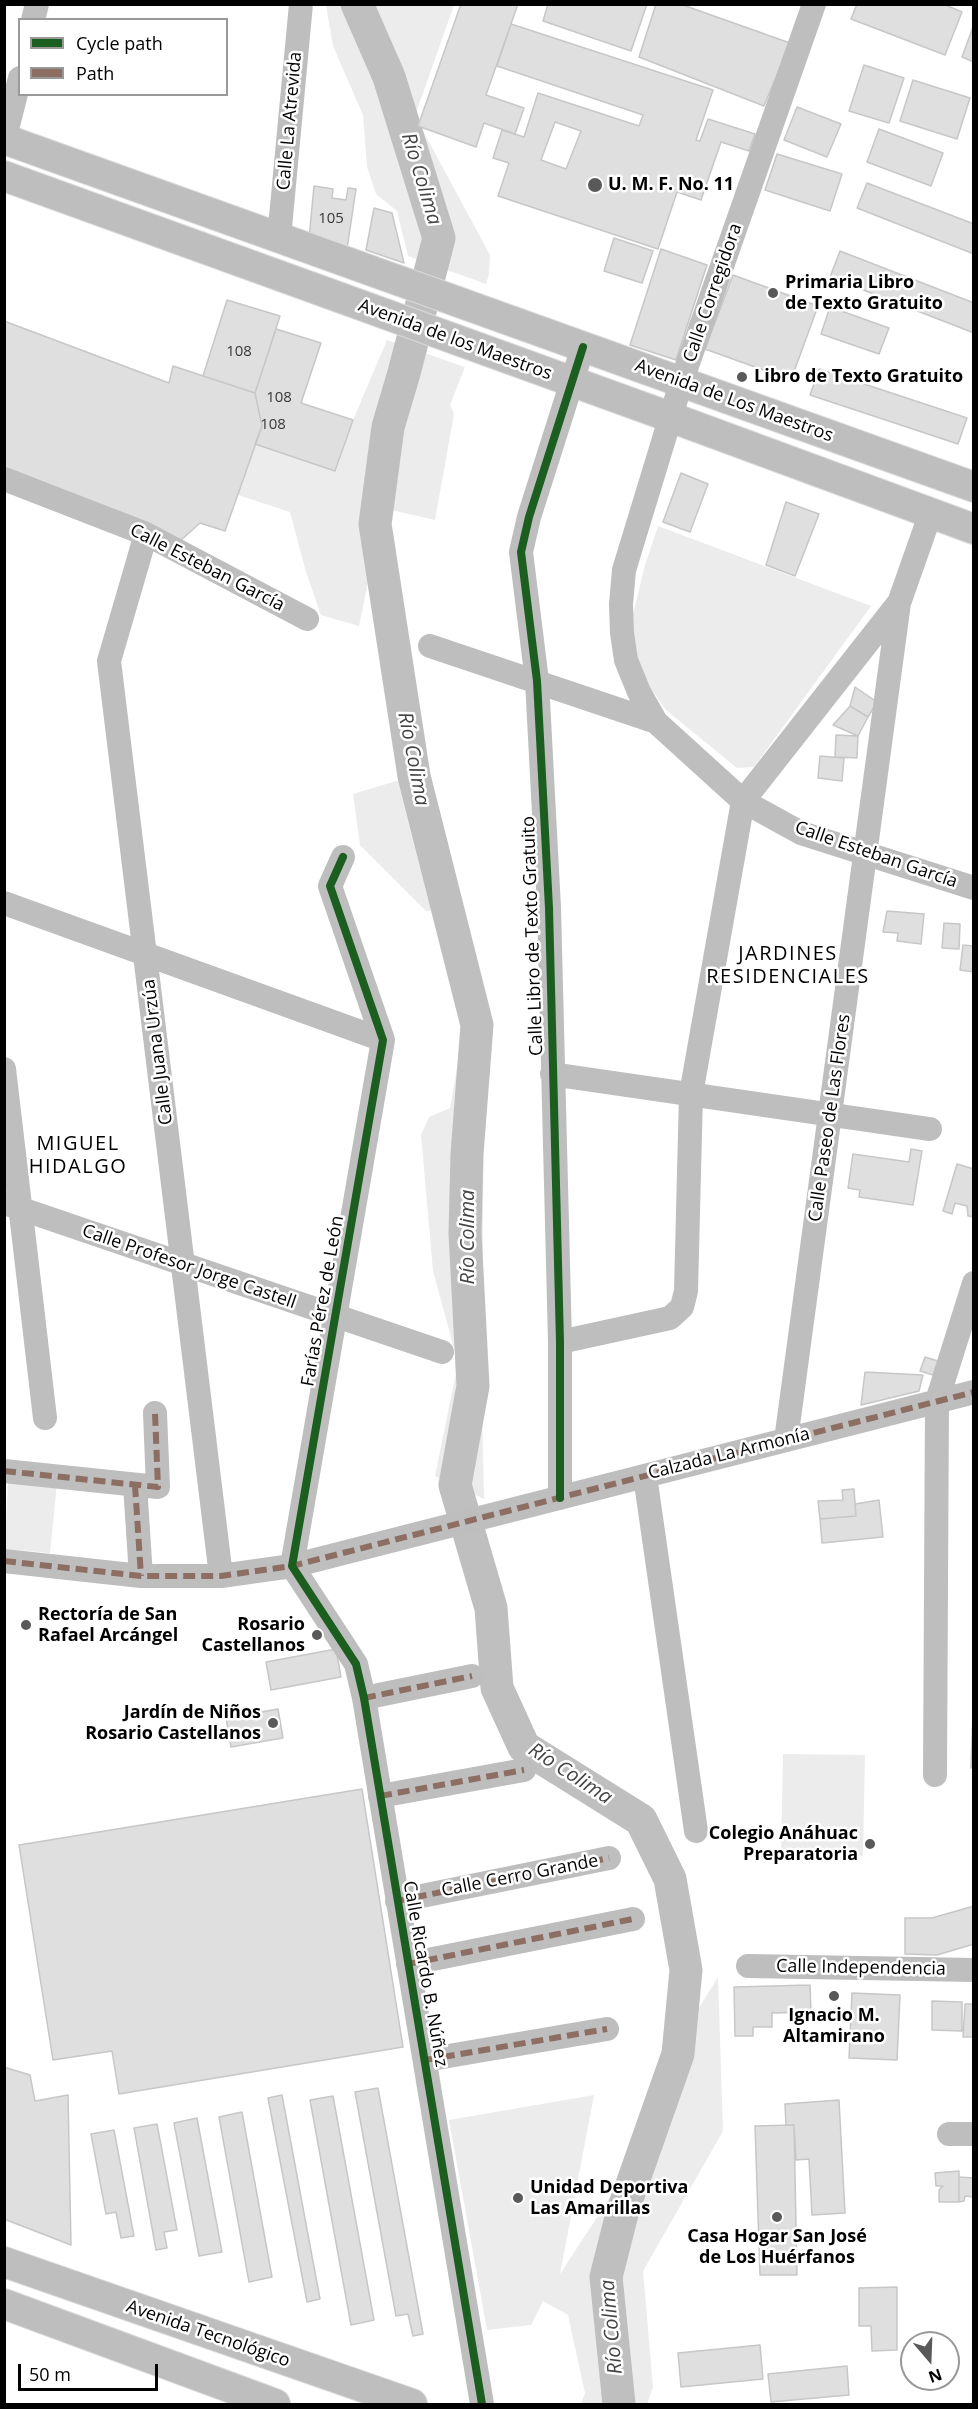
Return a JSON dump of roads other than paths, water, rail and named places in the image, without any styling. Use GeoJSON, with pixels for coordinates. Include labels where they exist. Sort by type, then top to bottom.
{"type":"FeatureCollection","features":[{"type":"Feature","properties":{"kind":"main road","name":"Avenida de los Maestros"},"geometry":{"type":"LineString","coordinates":[[5,140],[495,314]]}},
{"type":"Feature","properties":{"kind":"main road","name":"Avenida de los Maestros"},"geometry":{"type":"LineString","coordinates":[[4,176],[670,417],[974,530]]}},
{"type":"Feature","properties":{"kind":"main road","name":"Avenida de Los Maestros"},"geometry":{"type":"LineString","coordinates":[[495,314],[681,383],[974,486]]}},
{"type":"Feature","properties":{"kind":"main road","name":"Avenida Tecnológico"},"geometry":{"type":"LineString","coordinates":[[4,2262],[412,2404]]}},
{"type":"Feature","properties":{"kind":"main road"},"geometry":{"type":"LineString","coordinates":[[4,2304],[275,2404]]}},
{"type":"Feature","properties":{"kind":"street","name":"Calle La Atrevida"},"geometry":{"type":"LineString","coordinates":[[279,238],[301,4]]}},
{"type":"Feature","properties":{"kind":"street","name":"Calle Corregidora"},"geometry":{"type":"LineString","coordinates":[[656,722],[639,692],[626,660],[621,604],[624,570],[681,383],[814,4]]}},
{"type":"Feature","properties":{"kind":"street"},"geometry":{"type":"LineString","coordinates":[[5,140],[18,86]]}},
{"type":"Feature","properties":{"kind":"street","name":"Calle Libro de Texto Gratuito"},"geometry":{"type":"LineString","coordinates":[[560,1498],[560,1342],[549,908],[537,681],[521,552],[529,517],[583,346]]}},
{"type":"Feature","properties":{"kind":"street","name":"Calle Esteban García"},"geometry":{"type":"LineString","coordinates":[[4,479],[146,534],[307,619]]}},
{"type":"Feature","properties":{"kind":"street","name":"Calle Paseo de Las Flores"},"geometry":{"type":"LineString","coordinates":[[786,1440],[899,603],[930,514]]}},
{"type":"Feature","properties":{"kind":"street","name":"Calle Juana Urzúa"},"geometry":{"type":"LineString","coordinates":[[146,534],[109,662],[221,1576]]}},
{"type":"Feature","properties":{"kind":"street"},"geometry":{"type":"LineString","coordinates":[[560,1342],[670,1318],[682,1307],[686,1291],[692,1094],[743,801],[899,603]]}},
{"type":"Feature","properties":{"kind":"street","name":"Calle Esteban García"},"geometry":{"type":"LineString","coordinates":[[430,646],[656,722],[743,801],[801,832],[974,888]]}},
{"type":"Feature","properties":{"kind":"street"},"geometry":{"type":"LineString","coordinates":[[343,857],[330,886],[383,1040]]}},
{"type":"Feature","properties":{"kind":"street"},"geometry":{"type":"LineString","coordinates":[[4,903],[383,1040]]}},
{"type":"Feature","properties":{"kind":"street","name":"Farías Pérez de León"},"geometry":{"type":"LineString","coordinates":[[292,1566],[383,1040]]}},
{"type":"Feature","properties":{"kind":"street"},"geometry":{"type":"LineString","coordinates":[[4,1069],[13,1206],[45,1418]]}},
{"type":"Feature","properties":{"kind":"street"},"geometry":{"type":"LineString","coordinates":[[552,1074],[930,1129]]}},
{"type":"Feature","properties":{"kind":"street","name":"Calle Profesor Jorge Castell"},"geometry":{"type":"LineString","coordinates":[[13,1206],[442,1352]]}},
{"type":"Feature","properties":{"kind":"street"},"geometry":{"type":"LineString","coordinates":[[935,1775],[937,1401],[974,1283]]}},
{"type":"Feature","properties":{"kind":"street","name":"Calzada La Armonía"},"geometry":{"type":"LineString","coordinates":[[292,1566],[974,1392]]}},
{"type":"Feature","properties":{"kind":"street"},"geometry":{"type":"LineString","coordinates":[[4,1471],[158,1487],[155,1413]]}},
{"type":"Feature","properties":{"kind":"street"},"geometry":{"type":"LineString","coordinates":[[645,1476],[696,1831]]}},
{"type":"Feature","properties":{"kind":"street"},"geometry":{"type":"LineString","coordinates":[[135,1485],[141,1576]]}},
{"type":"Feature","properties":{"kind":"street"},"geometry":{"type":"LineString","coordinates":[[4,1561],[141,1576],[221,1576],[292,1566]]}},
{"type":"Feature","properties":{"kind":"street","name":"Calle Ricardo B. Núñez"},"geometry":{"type":"LineString","coordinates":[[292,1566],[356,1664],[364,1698],[482,2404]]}},
{"type":"Feature","properties":{"kind":"street"},"geometry":{"type":"LineString","coordinates":[[364,1698],[472,1676]]}},
{"type":"Feature","properties":{"kind":"street"},"geometry":{"type":"LineString","coordinates":[[380,1796],[524,1770]]}},
{"type":"Feature","properties":{"kind":"street","name":"Calle Cerro Grande"},"geometry":{"type":"LineString","coordinates":[[397,1901],[609,1858]]}},
{"type":"Feature","properties":{"kind":"street"},"geometry":{"type":"LineString","coordinates":[[408,1964],[633,1919]]}},
{"type":"Feature","properties":{"kind":"street","name":"Calle Independencia"},"geometry":{"type":"LineString","coordinates":[[748,1966],[974,1970]]}},
{"type":"Feature","properties":{"kind":"street"},"geometry":{"type":"LineString","coordinates":[[425,2060],[607,2029]]}},
{"type":"Feature","properties":{"kind":"street"},"geometry":{"type":"LineString","coordinates":[[949,2134],[974,2134]]}},
{"type":"Feature","properties":{"kind":"waterway","name":"Río Colima"},"geometry":{"type":"LineString","coordinates":[[357,4],[389,77],[439,238],[388,427],[375,524],[414,776],[477,1025],[467,1154],[465,1233],[473,1386],[455,1485],[491,1608],[497,1688],[524,1747],[641,1820],[670,1879],[686,1970],[678,2054],[623,2210],[606,2277],[619,2404]]}},
{"type":"Feature","properties":{"kind":"place","name":"U. M. F. No. 11"},"geometry":{"type":"Point","coordinates":[595,185]}},
{"type":"Feature","properties":{"kind":"place","name":"Primaria Libro de Texto Gratuito"},"geometry":{"type":"Point","coordinates":[773,293]}},
{"type":"Feature","properties":{"kind":"place","name":"Libro de Texto Gratuito"},"geometry":{"type":"Point","coordinates":[742,377]}},
{"type":"Feature","properties":{"kind":"place","name":"Rectoría de San Rafael Arcángel"},"geometry":{"type":"Point","coordinates":[26,1625]}},
{"type":"Feature","properties":{"kind":"place","name":"Rosario Castellanos"},"geometry":{"type":"Point","coordinates":[317,1635]}},
{"type":"Feature","properties":{"kind":"place","name":"Jardín de Niños Rosario Castellanos"},"geometry":{"type":"Point","coordinates":[273,1723]}},
{"type":"Feature","properties":{"kind":"place","name":"Colegio Anáhuac Preparatoria"},"geometry":{"type":"Point","coordinates":[870,1844]}},
{"type":"Feature","properties":{"kind":"place","name":"Ignacio M. Altamirano"},"geometry":{"type":"Point","coordinates":[834,1996]}},
{"type":"Feature","properties":{"kind":"place","name":"Unidad Deportiva Las Amarillas"},"geometry":{"type":"Point","coordinates":[518,2198]}},
{"type":"Feature","properties":{"kind":"place","name":"Casa Hogar San José de Los Huérfanos"},"geometry":{"type":"Point","coordinates":[777,2217]}},
{"type":"Feature","properties":{"kind":"district","name":"JARDINES RESIDENCIALES"},"geometry":{"type":"Point","coordinates":[788,966]}},
{"type":"Feature","properties":{"kind":"district","name":"MIGUEL HIDALGO"},"geometry":{"type":"Point","coordinates":[78,1156]}}]}
